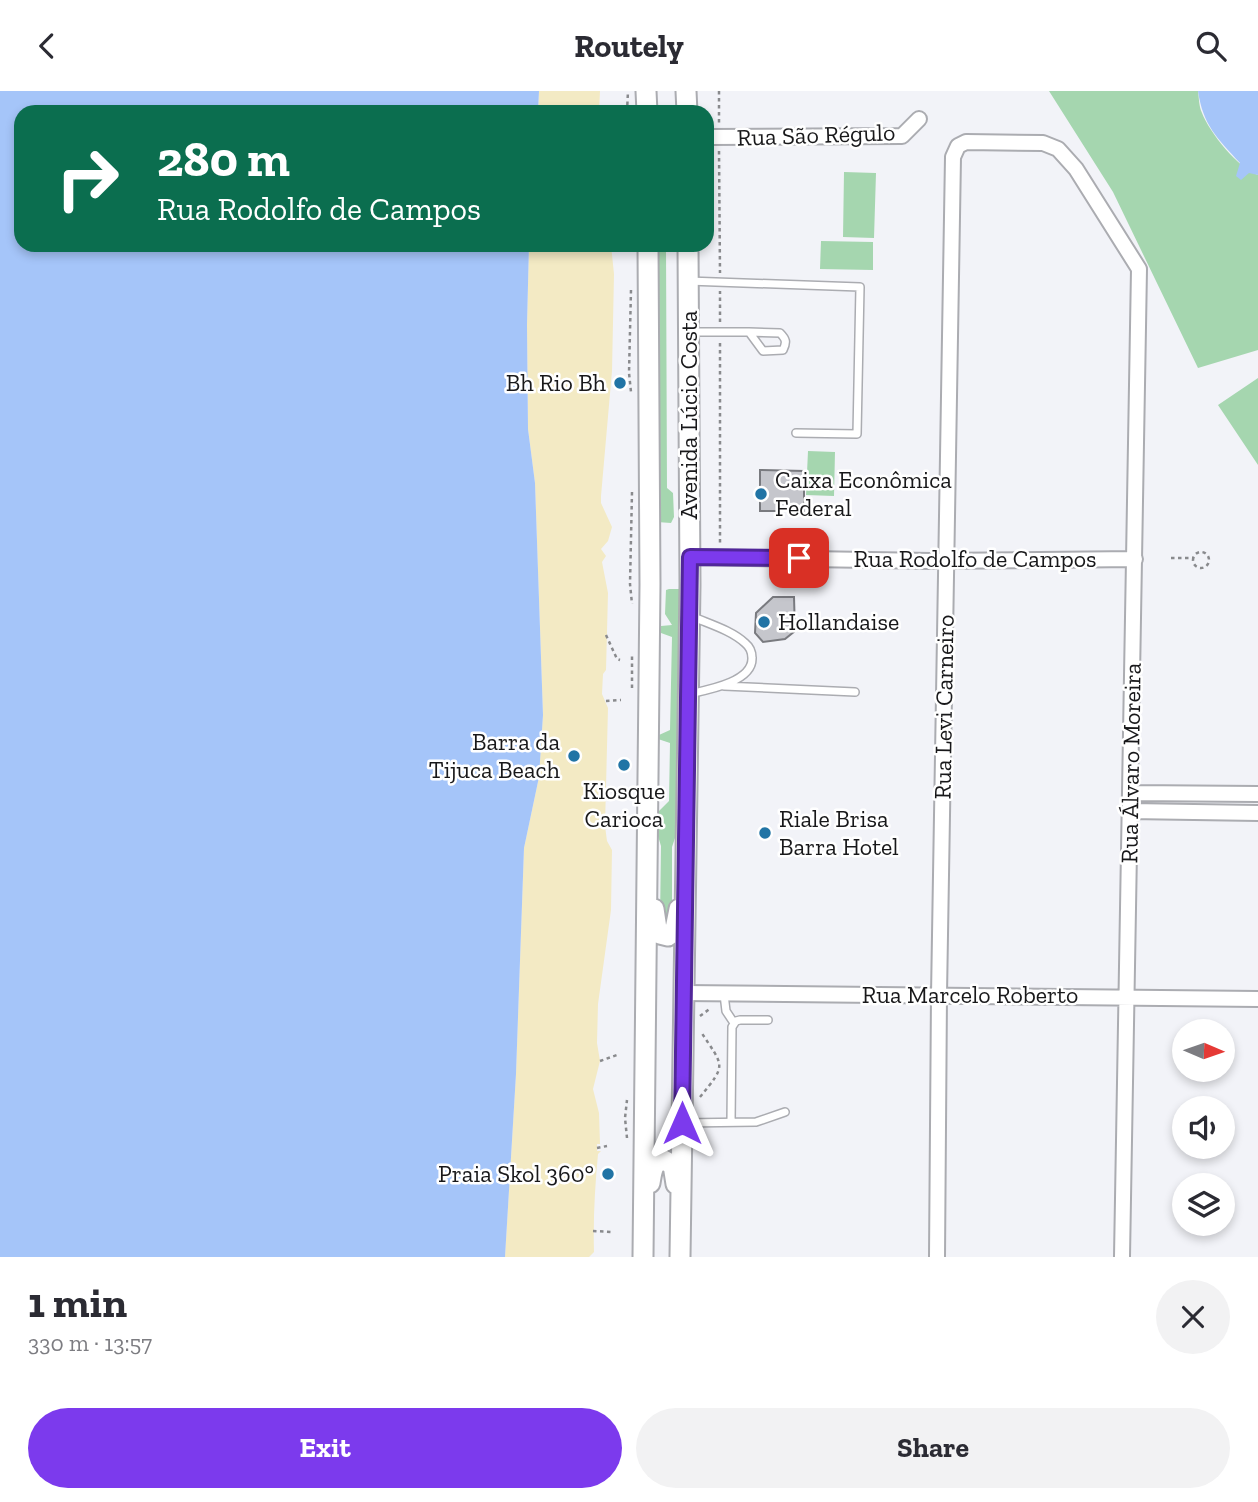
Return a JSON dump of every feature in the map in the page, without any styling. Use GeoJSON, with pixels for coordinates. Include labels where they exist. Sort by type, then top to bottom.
{"type":"FeatureCollection","features":[{"type":"Feature","properties":{"kind":"main road","name":"Avenida Lúcio Costa"},"geometry":{"type":"LineString","coordinates":[[643,1257],[650,584],[648,252]]}},
{"type":"Feature","properties":{"kind":"main road","name":"Avenida Lúcio Costa"},"geometry":{"type":"LineString","coordinates":[[680,1257],[690,557],[688,252]]}},
{"type":"Feature","properties":{"kind":"main road"},"geometry":{"type":"LineString","coordinates":[[646,856],[657,929],[664,936],[668,936],[675,929],[687,869]]}},
{"type":"Feature","properties":{"kind":"main road"},"geometry":{"type":"LineString","coordinates":[[644,1217],[652,1170],[656,1162],[663,1159],[673,1165],[681,1219]]}},
{"type":"Feature","properties":{"kind":"street","name":"Rua São Régulo"},"geometry":{"type":"LineString","coordinates":[[714,137],[902,136],[919,119]]}},
{"type":"Feature","properties":{"kind":"street","name":"Rua Levi Carneiro"},"geometry":{"type":"LineString","coordinates":[[937,1257],[953,157],[958,146],[967,142],[1043,143],[1058,149],[1076,169],[1139,269]]}},
{"type":"Feature","properties":{"kind":"street","name":"Rua Álvaro Moreira"},"geometry":{"type":"LineString","coordinates":[[1122,1257],[1139,269]]}},
{"type":"Feature","properties":{"kind":"street","name":"Rua Rodolfo de Campos"},"geometry":{"type":"LineString","coordinates":[[690,557],[946,561],[1135,559]]}},
{"type":"Feature","properties":{"kind":"street"},"geometry":{"type":"LineString","coordinates":[[1131,793],[1258,794]]}},
{"type":"Feature","properties":{"kind":"street"},"geometry":{"type":"LineString","coordinates":[[1130,811],[1258,813]]}},
{"type":"Feature","properties":{"kind":"street","name":"Rua Marcelo Roberto"},"geometry":{"type":"LineString","coordinates":[[683,1003],[724,994],[1258,999]]}},
{"type":"Feature","properties":{"kind":"lane"},"geometry":{"type":"LineString","coordinates":[[688,281],[860,287],[857,434],[796,433]]}},
{"type":"Feature","properties":{"kind":"lane"},"geometry":{"type":"LineString","coordinates":[[688,332],[749,332],[780,333],[786,344],[783,350],[763,351],[749,332]]}},
{"type":"Feature","properties":{"kind":"lane"},"geometry":{"type":"LineString","coordinates":[[689,615],[729,632],[747,645],[752,654],[752,664],[744,674],[724,686]]}},
{"type":"Feature","properties":{"kind":"lane"},"geometry":{"type":"LineString","coordinates":[[688,694],[724,686],[855,692]]}},
{"type":"Feature","properties":{"kind":"lane"},"geometry":{"type":"LineString","coordinates":[[724,994],[726,1011],[734,1023],[731,1122]]}},
{"type":"Feature","properties":{"kind":"lane"},"geometry":{"type":"LineString","coordinates":[[734,1023],[740,1020],[768,1020]]}},
{"type":"Feature","properties":{"kind":"lane"},"geometry":{"type":"LineString","coordinates":[[682,1123],[760,1121],[785,1112]]}},
{"type":"Feature","properties":{"kind":"path"},"geometry":{"type":"LineString","coordinates":[[1203,552],[1209,562],[1201,568],[1196,565],[1194,558],[1196,554],[1203,552]]}},
{"type":"Feature","properties":{"kind":"path"},"geometry":{"type":"LineString","coordinates":[[1171,558],[1194,558]]}},
{"type":"Feature","properties":{"kind":"path"},"geometry":{"type":"LineString","coordinates":[[606,635],[617,659],[620,660]]}},
{"type":"Feature","properties":{"kind":"path"},"geometry":{"type":"LineString","coordinates":[[606,701],[621,700]]}},
{"type":"Feature","properties":{"kind":"path"},"geometry":{"type":"LineString","coordinates":[[606,788],[621,796]]}},
{"type":"Feature","properties":{"kind":"path"},"geometry":{"type":"LineString","coordinates":[[605,820],[619,819]]}},
{"type":"Feature","properties":{"kind":"path"},"geometry":{"type":"LineString","coordinates":[[683,1003],[695,1014],[696,1025],[719,1061],[718,1074],[694,1104]]}},
{"type":"Feature","properties":{"kind":"path"},"geometry":{"type":"LineString","coordinates":[[600,1061],[617,1055]]}},
{"type":"Feature","properties":{"kind":"path"},"geometry":{"type":"LineString","coordinates":[[597,1148],[607,1146]]}},
{"type":"Feature","properties":{"kind":"path"},"geometry":{"type":"LineString","coordinates":[[593,1231],[612,1232]]}},
{"type":"Feature","properties":{"kind":"green space"},"geometry":{"type":"Polygon","coordinates":[[[1049,91],[1198,91],[1201,111],[1218,139],[1234,158],[1258,175],[1258,350],[1198,368],[1113,192],[1049,91]]]}},
{"type":"Feature","properties":{"kind":"green space"},"geometry":{"type":"Polygon","coordinates":[[[844,172],[876,173],[874,238],[843,237],[844,172]]]}},
{"type":"Feature","properties":{"kind":"green space"},"geometry":{"type":"Polygon","coordinates":[[[821,241],[873,242],[873,270],[820,269],[821,241]]]}},
{"type":"Feature","properties":{"kind":"green space"},"geometry":{"type":"Polygon","coordinates":[[[656,252],[666,252],[667,488],[673,493],[674,517],[671,523],[657,522],[656,252]]]}},
{"type":"Feature","properties":{"kind":"green space"},"geometry":{"type":"Polygon","coordinates":[[[1258,378],[1258,465],[1218,405],[1258,378]]]}},
{"type":"Feature","properties":{"kind":"green space"},"geometry":{"type":"Polygon","coordinates":[[[808,451],[835,452],[834,496],[806,495],[808,451]]]}},
{"type":"Feature","properties":{"kind":"green space"},"geometry":{"type":"Polygon","coordinates":[[[682,589],[679,826],[672,847],[672,920],[664,925],[660,920],[661,846],[655,815],[669,801],[670,743],[658,739],[659,735],[670,730],[672,637],[661,633],[661,626],[672,625],[665,614],[666,590],[682,589]]]}},
{"type":"Feature","properties":{"kind":"sand"},"geometry":{"type":"Polygon","coordinates":[[[539,91],[600,91],[599,105],[538,105],[539,91]]]}},
{"type":"Feature","properties":{"kind":"sand","name":"Barra da Tijuca Beach"},"geometry":{"type":"Polygon","coordinates":[[[529,252],[612,252],[614,274],[612,371],[601,496],[601,503],[612,527],[608,541],[601,549],[606,556],[602,562],[608,593],[606,670],[603,674],[602,694],[608,708],[605,826],[607,841],[612,850],[611,910],[598,1004],[597,1043],[600,1061],[593,1089],[599,1113],[600,1144],[597,1144],[597,1151],[601,1151],[598,1154],[596,1178],[594,1252],[589,1257],[505,1257],[516,1074],[524,848],[539,777],[543,715],[535,483],[528,429],[529,252]]]}},
{"type":"Feature","properties":{"kind":"water"},"geometry":{"type":"Polygon","coordinates":[[[0,91],[539,91],[538,105],[14,105],[14,252],[529,252],[528,429],[535,483],[543,715],[539,777],[524,848],[516,1074],[505,1257],[0,1257],[0,91]]]}},
{"type":"Feature","properties":{"kind":"water"},"geometry":{"type":"Polygon","coordinates":[[[1198,91],[1258,91],[1258,175],[1249,173],[1241,180],[1236,176],[1240,163],[1207,122],[1198,91]]]}},
{"type":"Feature","properties":{"kind":"building"},"geometry":{"type":"Polygon","coordinates":[[[760,470],[804,471],[804,511],[760,511],[760,470]]]}},
{"type":"Feature","properties":{"kind":"building"},"geometry":{"type":"Polygon","coordinates":[[[773,597],[794,597],[795,631],[785,639],[763,642],[755,633],[756,613],[773,597]]]}},
{"type":"Feature","properties":{"kind":"place","name":"Bh Rio Bh"},"geometry":{"type":"Point","coordinates":[620,383]}},
{"type":"Feature","properties":{"kind":"place","name":"Caixa Econômica Federal"},"geometry":{"type":"Point","coordinates":[761,494]}},
{"type":"Feature","properties":{"kind":"place","name":"Hollandaise"},"geometry":{"type":"Point","coordinates":[764,622]}},
{"type":"Feature","properties":{"kind":"place","name":"Barra da Tijuca Beach"},"geometry":{"type":"Point","coordinates":[574,756]}},
{"type":"Feature","properties":{"kind":"place","name":"Kiosque Carioca"},"geometry":{"type":"Point","coordinates":[624,765]}},
{"type":"Feature","properties":{"kind":"place","name":"Riale Brisa Barra Hotel"},"geometry":{"type":"Point","coordinates":[765,833]}},
{"type":"Feature","properties":{"kind":"place","name":"Praia Skol 360°"},"geometry":{"type":"Point","coordinates":[608,1174]}},
{"type":"Feature","properties":{"kind":"route"},"geometry":{"type":"LineString","coordinates":[[682,1123],[690,557],[799,558]]}}]}
